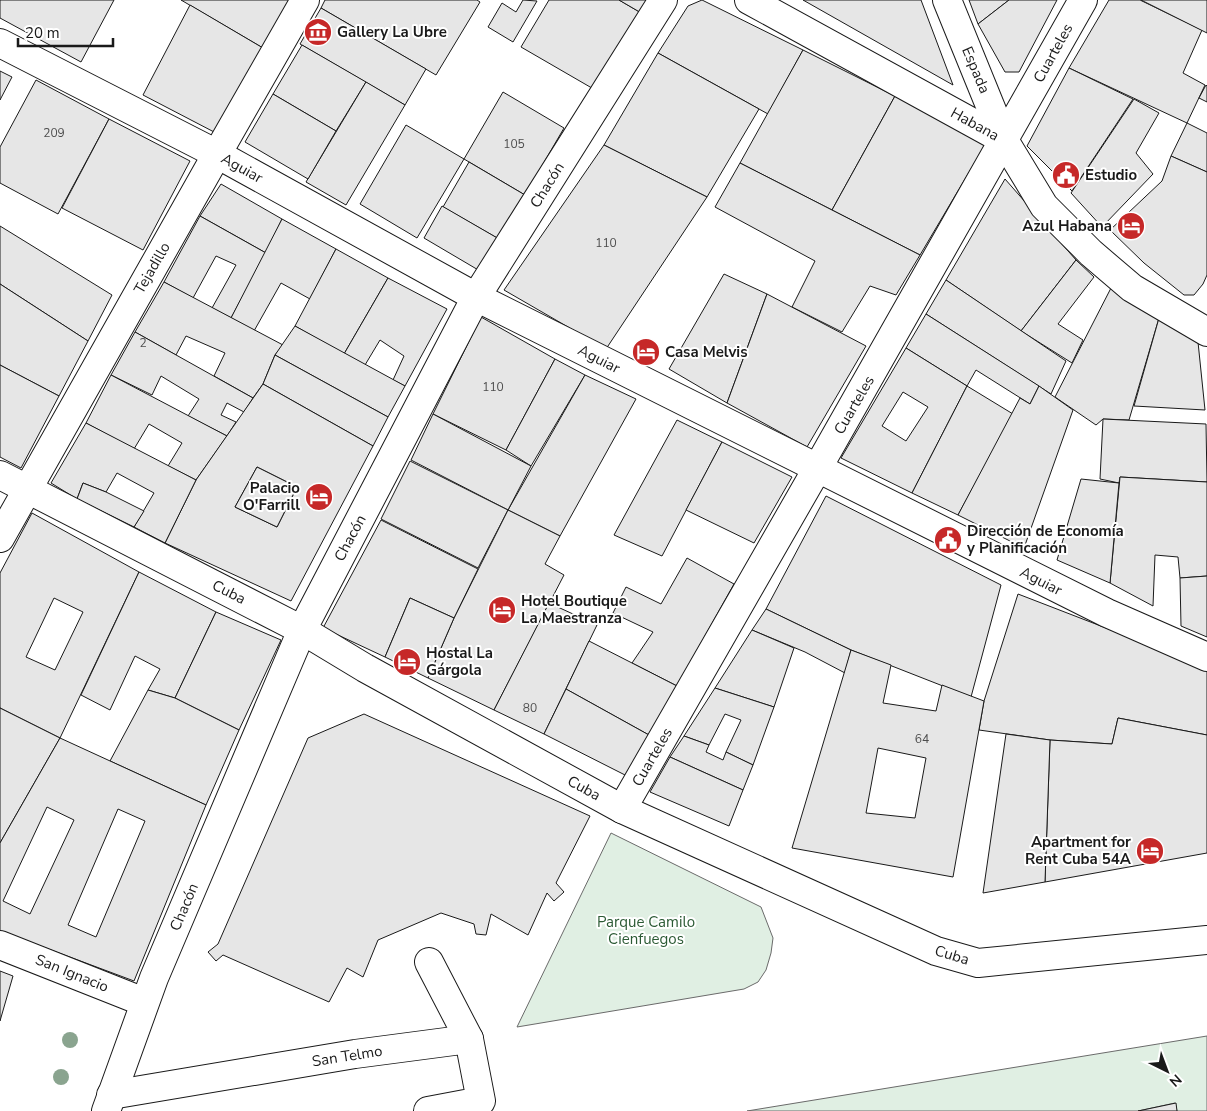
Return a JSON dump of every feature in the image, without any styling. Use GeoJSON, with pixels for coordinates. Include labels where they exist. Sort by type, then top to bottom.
{"type":"FeatureCollection","features":[{"type":"Feature","properties":{"kind":"street","name":"Tejadillo"},"geometry":{"type":"LineString","coordinates":[[0,538],[306,0]]}},
{"type":"Feature","properties":{"kind":"street","name":"Chacón"},"geometry":{"type":"LineString","coordinates":[[109,1103],[144,1002],[302,630],[476,297],[663,0]]}},
{"type":"Feature","properties":{"kind":"street","name":"Habana"},"geometry":{"type":"LineString","coordinates":[[749,0],[1004,140],[1044,206],[1091,252],[1132,288],[1207,332]]}},
{"type":"Feature","properties":{"kind":"street","name":"Espada"},"geometry":{"type":"LineString","coordinates":[[947,0],[1004,140]]}},
{"type":"Feature","properties":{"kind":"street","name":"Cuarteles"},"geometry":{"type":"LineString","coordinates":[[622,809],[1082,0]]}},
{"type":"Feature","properties":{"kind":"street","name":"Aguiar"},"geometry":{"type":"LineString","coordinates":[[0,43],[217,154],[476,297],[1107,613],[1207,657]]}},
{"type":"Feature","properties":{"kind":"street","name":"Cuba"},"geometry":{"type":"LineString","coordinates":[[0,475],[302,630],[365,668],[622,809],[936,951],[978,962],[1207,940]]}},
{"type":"Feature","properties":{"kind":"street","name":"San Ignacio"},"geometry":{"type":"LineString","coordinates":[[0,944],[144,1002]]}},
{"type":"Feature","properties":{"kind":"street"},"geometry":{"type":"LineString","coordinates":[[428,1111],[481,1100],[469,1039],[429,962]]}},
{"type":"Feature","properties":{"kind":"street","name":"San Telmo"},"geometry":{"type":"LineString","coordinates":[[109,1103],[356,1054],[469,1039]]}},
{"type":"Feature","properties":{"kind":"green space","name":"Parque Camilo Cienfuegos"},"geometry":{"type":"Polygon","coordinates":[[[611,833],[761,907],[773,938],[766,970],[758,982],[744,989],[517,1027],[611,833]]]}},
{"type":"Feature","properties":{"kind":"green space"},"geometry":{"type":"Polygon","coordinates":[[[1207,1036],[1207,1111],[1177,1111],[1175,1103],[1138,1111],[747,1111],[1207,1036]]]}},
{"type":"Feature","properties":{"kind":"building"},"geometry":{"type":"Polygon","coordinates":[[[0,0],[114,0],[81,62],[0,18],[0,0]]]}},
{"type":"Feature","properties":{"kind":"building"},"geometry":{"type":"Polygon","coordinates":[[[181,0],[290,0],[263,48],[181,0]]]}},
{"type":"Feature","properties":{"kind":"building"},"geometry":{"type":"Polygon","coordinates":[[[325,0],[477,0],[480,2],[436,75],[321,8],[325,0]]]}},
{"type":"Feature","properties":{"kind":"building"},"geometry":{"type":"Polygon","coordinates":[[[523,0],[537,1],[513,42],[488,27],[502,3],[516,12],[523,0]]]}},
{"type":"Feature","properties":{"kind":"building"},"geometry":{"type":"Polygon","coordinates":[[[549,0],[619,0],[643,14],[597,91],[521,47],[549,0]]]}},
{"type":"Feature","properties":{"kind":"building"},"geometry":{"type":"Polygon","coordinates":[[[619,0],[651,0],[643,14],[619,0]]]}},
{"type":"Feature","properties":{"kind":"building"},"geometry":{"type":"Polygon","coordinates":[[[702,0],[803,50],[768,114],[658,53],[688,6],[702,0]]]}},
{"type":"Feature","properties":{"kind":"building"},"geometry":{"type":"Polygon","coordinates":[[[803,0],[921,0],[953,85],[803,0]]]}},
{"type":"Feature","properties":{"kind":"building"},"geometry":{"type":"Polygon","coordinates":[[[969,0],[1009,0],[978,24],[969,0]]]}},
{"type":"Feature","properties":{"kind":"building"},"geometry":{"type":"Polygon","coordinates":[[[1009,0],[1057,0],[1019,72],[1005,72],[978,24],[1009,0]]]}},
{"type":"Feature","properties":{"kind":"building"},"geometry":{"type":"Polygon","coordinates":[[[1109,0],[1140,0],[1202,30],[1183,73],[1205,85],[1187,123],[1069,68],[1109,0]]]}},
{"type":"Feature","properties":{"kind":"building"},"geometry":{"type":"Polygon","coordinates":[[[1141,0],[1207,0],[1207,33],[1141,0]]]}},
{"type":"Feature","properties":{"kind":"building"},"geometry":{"type":"Polygon","coordinates":[[[190,5],[263,48],[216,133],[143,95],[190,5]]]}},
{"type":"Feature","properties":{"kind":"building"},"geometry":{"type":"Polygon","coordinates":[[[321,8],[426,69],[405,105],[300,44],[321,8]]]}},
{"type":"Feature","properties":{"kind":"building"},"geometry":{"type":"Polygon","coordinates":[[[302,45],[366,82],[336,131],[273,94],[302,45]]]}},
{"type":"Feature","properties":{"kind":"building"},"geometry":{"type":"Polygon","coordinates":[[[803,50],[895,96],[832,210],[740,163],[803,50]]]}},
{"type":"Feature","properties":{"kind":"building"},"geometry":{"type":"Polygon","coordinates":[[[658,53],[759,109],[707,197],[604,145],[658,53]]]}},
{"type":"Feature","properties":{"kind":"building"},"geometry":{"type":"Polygon","coordinates":[[[1069,68],[1133,99],[1072,191],[1027,146],[1069,68]]]}},
{"type":"Feature","properties":{"kind":"building"},"geometry":{"type":"Polygon","coordinates":[[[0,71],[12,77],[0,100],[0,71]]]}},
{"type":"Feature","properties":{"kind":"building"},"geometry":{"type":"Polygon","coordinates":[[[36,80],[109,119],[58,214],[0,183],[0,147],[36,80]]]}},
{"type":"Feature","properties":{"kind":"building"},"geometry":{"type":"Polygon","coordinates":[[[366,82],[405,105],[346,205],[306,182],[366,82]]]}},
{"type":"Feature","properties":{"kind":"building"},"geometry":{"type":"Polygon","coordinates":[[[1207,86],[1207,102],[1199,98],[1207,86]]]}},
{"type":"Feature","properties":{"kind":"building"},"geometry":{"type":"Polygon","coordinates":[[[503,92],[564,128],[525,195],[464,159],[503,92]]]}},
{"type":"Feature","properties":{"kind":"building"},"geometry":{"type":"Polygon","coordinates":[[[273,94],[336,131],[308,179],[245,142],[273,94]]]}},
{"type":"Feature","properties":{"kind":"building"},"geometry":{"type":"Polygon","coordinates":[[[895,96],[987,142],[920,255],[832,210],[895,96]]]}},
{"type":"Feature","properties":{"kind":"building"},"geometry":{"type":"Polygon","coordinates":[[[1134,99],[1159,113],[1136,153],[1153,174],[1102,227],[1071,193],[1134,99]]]}},
{"type":"Feature","properties":{"kind":"building"},"geometry":{"type":"Polygon","coordinates":[[[109,119],[190,161],[143,250],[62,208],[109,119]]]}},
{"type":"Feature","properties":{"kind":"building"},"geometry":{"type":"Polygon","coordinates":[[[1187,123],[1207,133],[1207,172],[1171,156],[1187,123]]]}},
{"type":"Feature","properties":{"kind":"building"},"geometry":{"type":"Polygon","coordinates":[[[406,125],[464,159],[417,238],[360,204],[406,125]]]}},
{"type":"Feature","properties":{"kind":"building"},"geometry":{"type":"Polygon","coordinates":[[[604,145],[707,197],[606,349],[504,290],[604,145]]]}},
{"type":"Feature","properties":{"kind":"building"},"geometry":{"type":"Polygon","coordinates":[[[1171,156],[1207,172],[1207,275],[1203,284],[1194,295],[1184,295],[1144,263],[1110,230],[1162,181],[1171,156]]]}},
{"type":"Feature","properties":{"kind":"building"},"geometry":{"type":"Polygon","coordinates":[[[469,162],[525,195],[499,239],[443,207],[469,162]]]}},
{"type":"Feature","properties":{"kind":"building"},"geometry":{"type":"Polygon","coordinates":[[[740,163],[920,255],[896,295],[870,286],[842,332],[792,307],[815,261],[715,207],[740,163]]]}},
{"type":"Feature","properties":{"kind":"building"},"geometry":{"type":"Polygon","coordinates":[[[1005,179],[1076,260],[1021,331],[946,280],[1005,179]]]}},
{"type":"Feature","properties":{"kind":"building"},"geometry":{"type":"Polygon","coordinates":[[[221,184],[282,219],[266,253],[200,216],[221,184]]]}},
{"type":"Feature","properties":{"kind":"building"},"geometry":{"type":"Polygon","coordinates":[[[442,206],[499,239],[480,271],[424,238],[442,206]]]}},
{"type":"Feature","properties":{"kind":"building"},"geometry":{"type":"Polygon","coordinates":[[[200,216],[266,253],[231,318],[212,308],[236,265],[216,256],[193,298],[164,282],[200,216]]]}},
{"type":"Feature","properties":{"kind":"building"},"geometry":{"type":"Polygon","coordinates":[[[282,219],[336,249],[310,299],[281,283],[254,331],[231,318],[282,219]]]}},
{"type":"Feature","properties":{"kind":"building"},"geometry":{"type":"Polygon","coordinates":[[[0,226],[112,295],[88,341],[0,284],[0,226]]]}},
{"type":"Feature","properties":{"kind":"building"},"geometry":{"type":"Polygon","coordinates":[[[336,249],[388,278],[344,354],[295,326],[336,249]]]}},
{"type":"Feature","properties":{"kind":"building"},"geometry":{"type":"Polygon","coordinates":[[[1076,260],[1094,277],[1058,324],[1083,340],[1072,363],[1021,331],[1076,260]]]}},
{"type":"Feature","properties":{"kind":"building"},"geometry":{"type":"Polygon","coordinates":[[[724,274],[767,294],[727,403],[669,369],[724,274]]]}},
{"type":"Feature","properties":{"kind":"building"},"geometry":{"type":"Polygon","coordinates":[[[388,278],[447,309],[405,386],[393,380],[404,356],[380,340],[365,365],[344,354],[388,278]]]}},
{"type":"Feature","properties":{"kind":"building"},"geometry":{"type":"Polygon","coordinates":[[[946,280],[1066,361],[1051,394],[926,314],[946,280]]]}},
{"type":"Feature","properties":{"kind":"building"},"geometry":{"type":"Polygon","coordinates":[[[164,282],[283,345],[275,355],[263,384],[253,398],[214,376],[225,353],[186,336],[176,355],[135,332],[164,282]]]}},
{"type":"Feature","properties":{"kind":"building"},"geometry":{"type":"Polygon","coordinates":[[[0,284],[88,341],[59,396],[0,365],[0,284]]]}},
{"type":"Feature","properties":{"kind":"building"},"geometry":{"type":"Polygon","coordinates":[[[1111,288],[1159,318],[1129,420],[1103,419],[1096,425],[1055,397],[1111,288]]]}},
{"type":"Feature","properties":{"kind":"building"},"geometry":{"type":"Polygon","coordinates":[[[767,294],[866,346],[807,447],[727,403],[767,294]]]}},
{"type":"Feature","properties":{"kind":"building"},"geometry":{"type":"Polygon","coordinates":[[[926,314],[1039,386],[1030,404],[976,370],[967,386],[906,348],[926,314]]]}},
{"type":"Feature","properties":{"kind":"building"},"geometry":{"type":"Polygon","coordinates":[[[481,317],[555,359],[506,450],[433,414],[481,317]]]}},
{"type":"Feature","properties":{"kind":"building"},"geometry":{"type":"Polygon","coordinates":[[[1159,318],[1198,342],[1205,410],[1134,406],[1159,318]]]}},
{"type":"Feature","properties":{"kind":"building"},"geometry":{"type":"Polygon","coordinates":[[[295,326],[405,386],[388,417],[275,355],[295,326]]]}},
{"type":"Feature","properties":{"kind":"building"},"geometry":{"type":"Polygon","coordinates":[[[135,332],[253,398],[244,412],[227,403],[221,415],[236,422],[227,436],[188,416],[199,399],[161,376],[152,395],[111,375],[135,332]]]}},
{"type":"Feature","properties":{"kind":"building"},"geometry":{"type":"Polygon","coordinates":[[[906,348],[967,386],[912,493],[841,458],[906,348]],[[903,392],[882,426],[906,441],[928,407],[903,392]]]}},
{"type":"Feature","properties":{"kind":"building"},"geometry":{"type":"Polygon","coordinates":[[[275,355],[388,417],[373,446],[263,384],[275,355]]]}},
{"type":"Feature","properties":{"kind":"building"},"geometry":{"type":"Polygon","coordinates":[[[555,359],[585,375],[531,466],[506,450],[555,359]]]}},
{"type":"Feature","properties":{"kind":"building"},"geometry":{"type":"Polygon","coordinates":[[[0,365],[59,396],[21,468],[0,457],[0,365]]]}},
{"type":"Feature","properties":{"kind":"building"},"geometry":{"type":"Polygon","coordinates":[[[111,375],[227,436],[196,480],[168,466],[182,443],[149,424],[134,449],[86,423],[111,375]]]}},
{"type":"Feature","properties":{"kind":"building"},"geometry":{"type":"Polygon","coordinates":[[[585,375],[636,399],[560,536],[508,510],[585,375]]]}},
{"type":"Feature","properties":{"kind":"building","name":"Palacio O'Farrill"},"geometry":{"type":"Polygon","coordinates":[[[263,384],[373,446],[291,601],[165,543],[196,480],[263,384]],[[257,467],[235,507],[277,527],[297,487],[257,467]]]}},
{"type":"Feature","properties":{"kind":"building"},"geometry":{"type":"Polygon","coordinates":[[[967,386],[1013,414],[958,515],[912,493],[967,386]]]}},
{"type":"Feature","properties":{"kind":"building"},"geometry":{"type":"Polygon","coordinates":[[[1039,386],[1073,410],[1024,548],[958,515],[1020,398],[1030,404],[1039,386]]]}},
{"type":"Feature","properties":{"kind":"building"},"geometry":{"type":"Polygon","coordinates":[[[433,414],[531,466],[508,510],[411,460],[433,414]]]}},
{"type":"Feature","properties":{"kind":"building"},"geometry":{"type":"Polygon","coordinates":[[[1103,419],[1206,424],[1207,482],[1120,477],[1119,483],[1100,479],[1103,419]]]}},
{"type":"Feature","properties":{"kind":"building"},"geometry":{"type":"Polygon","coordinates":[[[677,420],[722,442],[662,556],[614,535],[677,420]]]}},
{"type":"Feature","properties":{"kind":"building"},"geometry":{"type":"Polygon","coordinates":[[[86,423],[196,480],[165,543],[134,527],[154,493],[117,473],[106,492],[83,483],[77,499],[51,483],[86,423]]]}},
{"type":"Feature","properties":{"kind":"building"},"geometry":{"type":"Polygon","coordinates":[[[722,442],[792,477],[754,543],[686,510],[722,442]]]}},
{"type":"Feature","properties":{"kind":"building"},"geometry":{"type":"Polygon","coordinates":[[[410,461],[508,510],[478,568],[381,519],[410,461]]]}},
{"type":"Feature","properties":{"kind":"building"},"geometry":{"type":"Polygon","coordinates":[[[257,467],[297,487],[277,527],[235,507],[257,467]]]}},
{"type":"Feature","properties":{"kind":"building"},"geometry":{"type":"Polygon","coordinates":[[[1120,477],[1207,482],[1207,576],[1180,578],[1178,557],[1155,555],[1153,606],[1110,583],[1120,477]]]}},
{"type":"Feature","properties":{"kind":"building"},"geometry":{"type":"Polygon","coordinates":[[[1081,479],[1119,483],[1110,583],[1057,560],[1081,479]]]}},
{"type":"Feature","properties":{"kind":"building"},"geometry":{"type":"Polygon","coordinates":[[[83,483],[144,511],[134,527],[77,499],[83,483]]]}},
{"type":"Feature","properties":{"kind":"building"},"geometry":{"type":"Polygon","coordinates":[[[826,496],[1001,585],[971,697],[851,650],[766,609],[826,496]]]}},
{"type":"Feature","properties":{"kind":"building","name":"Hotel Boutique La Maestranza"},"geometry":{"type":"Polygon","coordinates":[[[508,510],[560,536],[545,564],[564,575],[494,710],[428,678],[454,618],[508,510]]]}},
{"type":"Feature","properties":{"kind":"building"},"geometry":{"type":"Polygon","coordinates":[[[32,513],[139,572],[60,738],[0,708],[0,573],[32,513]],[[54,598],[26,657],[55,670],[83,612],[54,598]]]}},
{"type":"Feature","properties":{"kind":"building"},"geometry":{"type":"Polygon","coordinates":[[[381,520],[478,569],[454,618],[410,598],[385,657],[323,628],[381,520]]]}},
{"type":"Feature","properties":{"kind":"building"},"geometry":{"type":"Polygon","coordinates":[[[687,558],[734,584],[677,686],[632,663],[653,632],[613,613],[626,587],[661,604],[687,558]]]}},
{"type":"Feature","properties":{"kind":"building"},"geometry":{"type":"Polygon","coordinates":[[[139,572],[216,612],[175,698],[148,690],[160,669],[135,656],[110,710],[81,695],[139,572]]]}},
{"type":"Feature","properties":{"kind":"building"},"geometry":{"type":"Polygon","coordinates":[[[1207,576],[1207,637],[1181,626],[1180,578],[1207,576]]]}},
{"type":"Feature","properties":{"kind":"building"},"geometry":{"type":"Polygon","coordinates":[[[1018,594],[1207,667],[1207,735],[1118,718],[1112,744],[1050,740],[979,730],[984,701],[1018,594]]]}},
{"type":"Feature","properties":{"kind":"building"},"geometry":{"type":"Polygon","coordinates":[[[410,598],[454,618],[428,678],[385,657],[410,598]]]}},
{"type":"Feature","properties":{"kind":"building"},"geometry":{"type":"Polygon","coordinates":[[[549,603],[597,625],[544,734],[494,710],[549,603]]]}},
{"type":"Feature","properties":{"kind":"building"},"geometry":{"type":"Polygon","coordinates":[[[766,609],[851,650],[845,673],[805,652],[752,630],[766,609]]]}},
{"type":"Feature","properties":{"kind":"building"},"geometry":{"type":"Polygon","coordinates":[[[216,612],[281,640],[239,730],[175,698],[216,612]]]}},
{"type":"Feature","properties":{"kind":"building"},"geometry":{"type":"Polygon","coordinates":[[[752,630],[794,648],[774,707],[715,688],[752,630]]]}},
{"type":"Feature","properties":{"kind":"building"},"geometry":{"type":"Polygon","coordinates":[[[589,641],[677,686],[649,735],[566,689],[589,641]]]}},
{"type":"Feature","properties":{"kind":"building"},"geometry":{"type":"Polygon","coordinates":[[[851,650],[891,665],[883,703],[936,711],[942,685],[984,701],[953,877],[792,848],[851,650]],[[878,748],[866,813],[915,818],[926,758],[878,748]]]}},
{"type":"Feature","properties":{"kind":"building"},"geometry":{"type":"Polygon","coordinates":[[[715,688],[774,707],[753,765],[726,752],[741,720],[725,714],[709,745],[684,736],[715,688]]]}},
{"type":"Feature","properties":{"kind":"building"},"geometry":{"type":"Polygon","coordinates":[[[566,689],[649,735],[627,776],[544,734],[566,689]]]}},
{"type":"Feature","properties":{"kind":"building"},"geometry":{"type":"Polygon","coordinates":[[[148,690],[175,698],[239,730],[206,805],[110,761],[148,690]]]}},
{"type":"Feature","properties":{"kind":"building"},"geometry":{"type":"Polygon","coordinates":[[[0,708],[60,738],[0,843],[0,708]]]}},
{"type":"Feature","properties":{"kind":"building"},"geometry":{"type":"Polygon","coordinates":[[[364,714],[590,816],[556,883],[564,892],[554,901],[547,893],[528,935],[491,914],[486,935],[476,934],[474,924],[441,913],[378,940],[363,977],[347,968],[329,1002],[223,955],[216,961],[208,952],[218,944],[308,738],[364,714]]]}},
{"type":"Feature","properties":{"kind":"building"},"geometry":{"type":"Polygon","coordinates":[[[1118,718],[1207,735],[1207,853],[1045,882],[1050,740],[1112,744],[1118,718]]]}},
{"type":"Feature","properties":{"kind":"building"},"geometry":{"type":"Polygon","coordinates":[[[1006,734],[1050,740],[1045,882],[983,893],[1006,734]]]}},
{"type":"Feature","properties":{"kind":"building"},"geometry":{"type":"Polygon","coordinates":[[[684,736],[709,745],[706,752],[723,760],[726,752],[753,765],[743,790],[670,757],[684,736]]]}},
{"type":"Feature","properties":{"kind":"building"},"geometry":{"type":"Polygon","coordinates":[[[60,738],[206,805],[134,981],[0,931],[0,843],[60,738]],[[47,807],[3,901],[30,914],[74,820],[47,807]],[[118,809],[68,925],[96,937],[145,821],[118,809]]]}},
{"type":"Feature","properties":{"kind":"building"},"geometry":{"type":"Polygon","coordinates":[[[670,757],[743,790],[729,826],[650,792],[670,757]]]}},
{"type":"Feature","properties":{"kind":"building"},"geometry":{"type":"Polygon","coordinates":[[[0,971],[13,976],[0,1021],[0,971]]]}},
{"type":"Feature","properties":{"kind":"building"},"geometry":{"type":"Polygon","coordinates":[[[1176,1103],[1177,1111],[1138,1111],[1176,1103]]]}},
{"type":"Feature","properties":{"kind":"place","name":"Gallery La Ubre"},"geometry":{"type":"Point","coordinates":[318,32]}},
{"type":"Feature","properties":{"kind":"place","name":"Estudio"},"geometry":{"type":"Point","coordinates":[1066,175]}},
{"type":"Feature","properties":{"kind":"place","name":"Azul Habana"},"geometry":{"type":"Point","coordinates":[1131,226]}},
{"type":"Feature","properties":{"kind":"place","name":"Casa Melvis"},"geometry":{"type":"Point","coordinates":[646,352]}},
{"type":"Feature","properties":{"kind":"place","name":"Palacio O'Farrill"},"geometry":{"type":"Point","coordinates":[319,497]}},
{"type":"Feature","properties":{"kind":"place","name":"Dirección de Economía y Planificación"},"geometry":{"type":"Point","coordinates":[948,540]}},
{"type":"Feature","properties":{"kind":"place","name":"Hotel Boutique La Maestranza"},"geometry":{"type":"Point","coordinates":[502,610]}},
{"type":"Feature","properties":{"kind":"place","name":"Hostal La Gárgola"},"geometry":{"type":"Point","coordinates":[407,662]}},
{"type":"Feature","properties":{"kind":"place","name":"Apartment for Rent Cuba 54A"},"geometry":{"type":"Point","coordinates":[1150,851]}}]}
